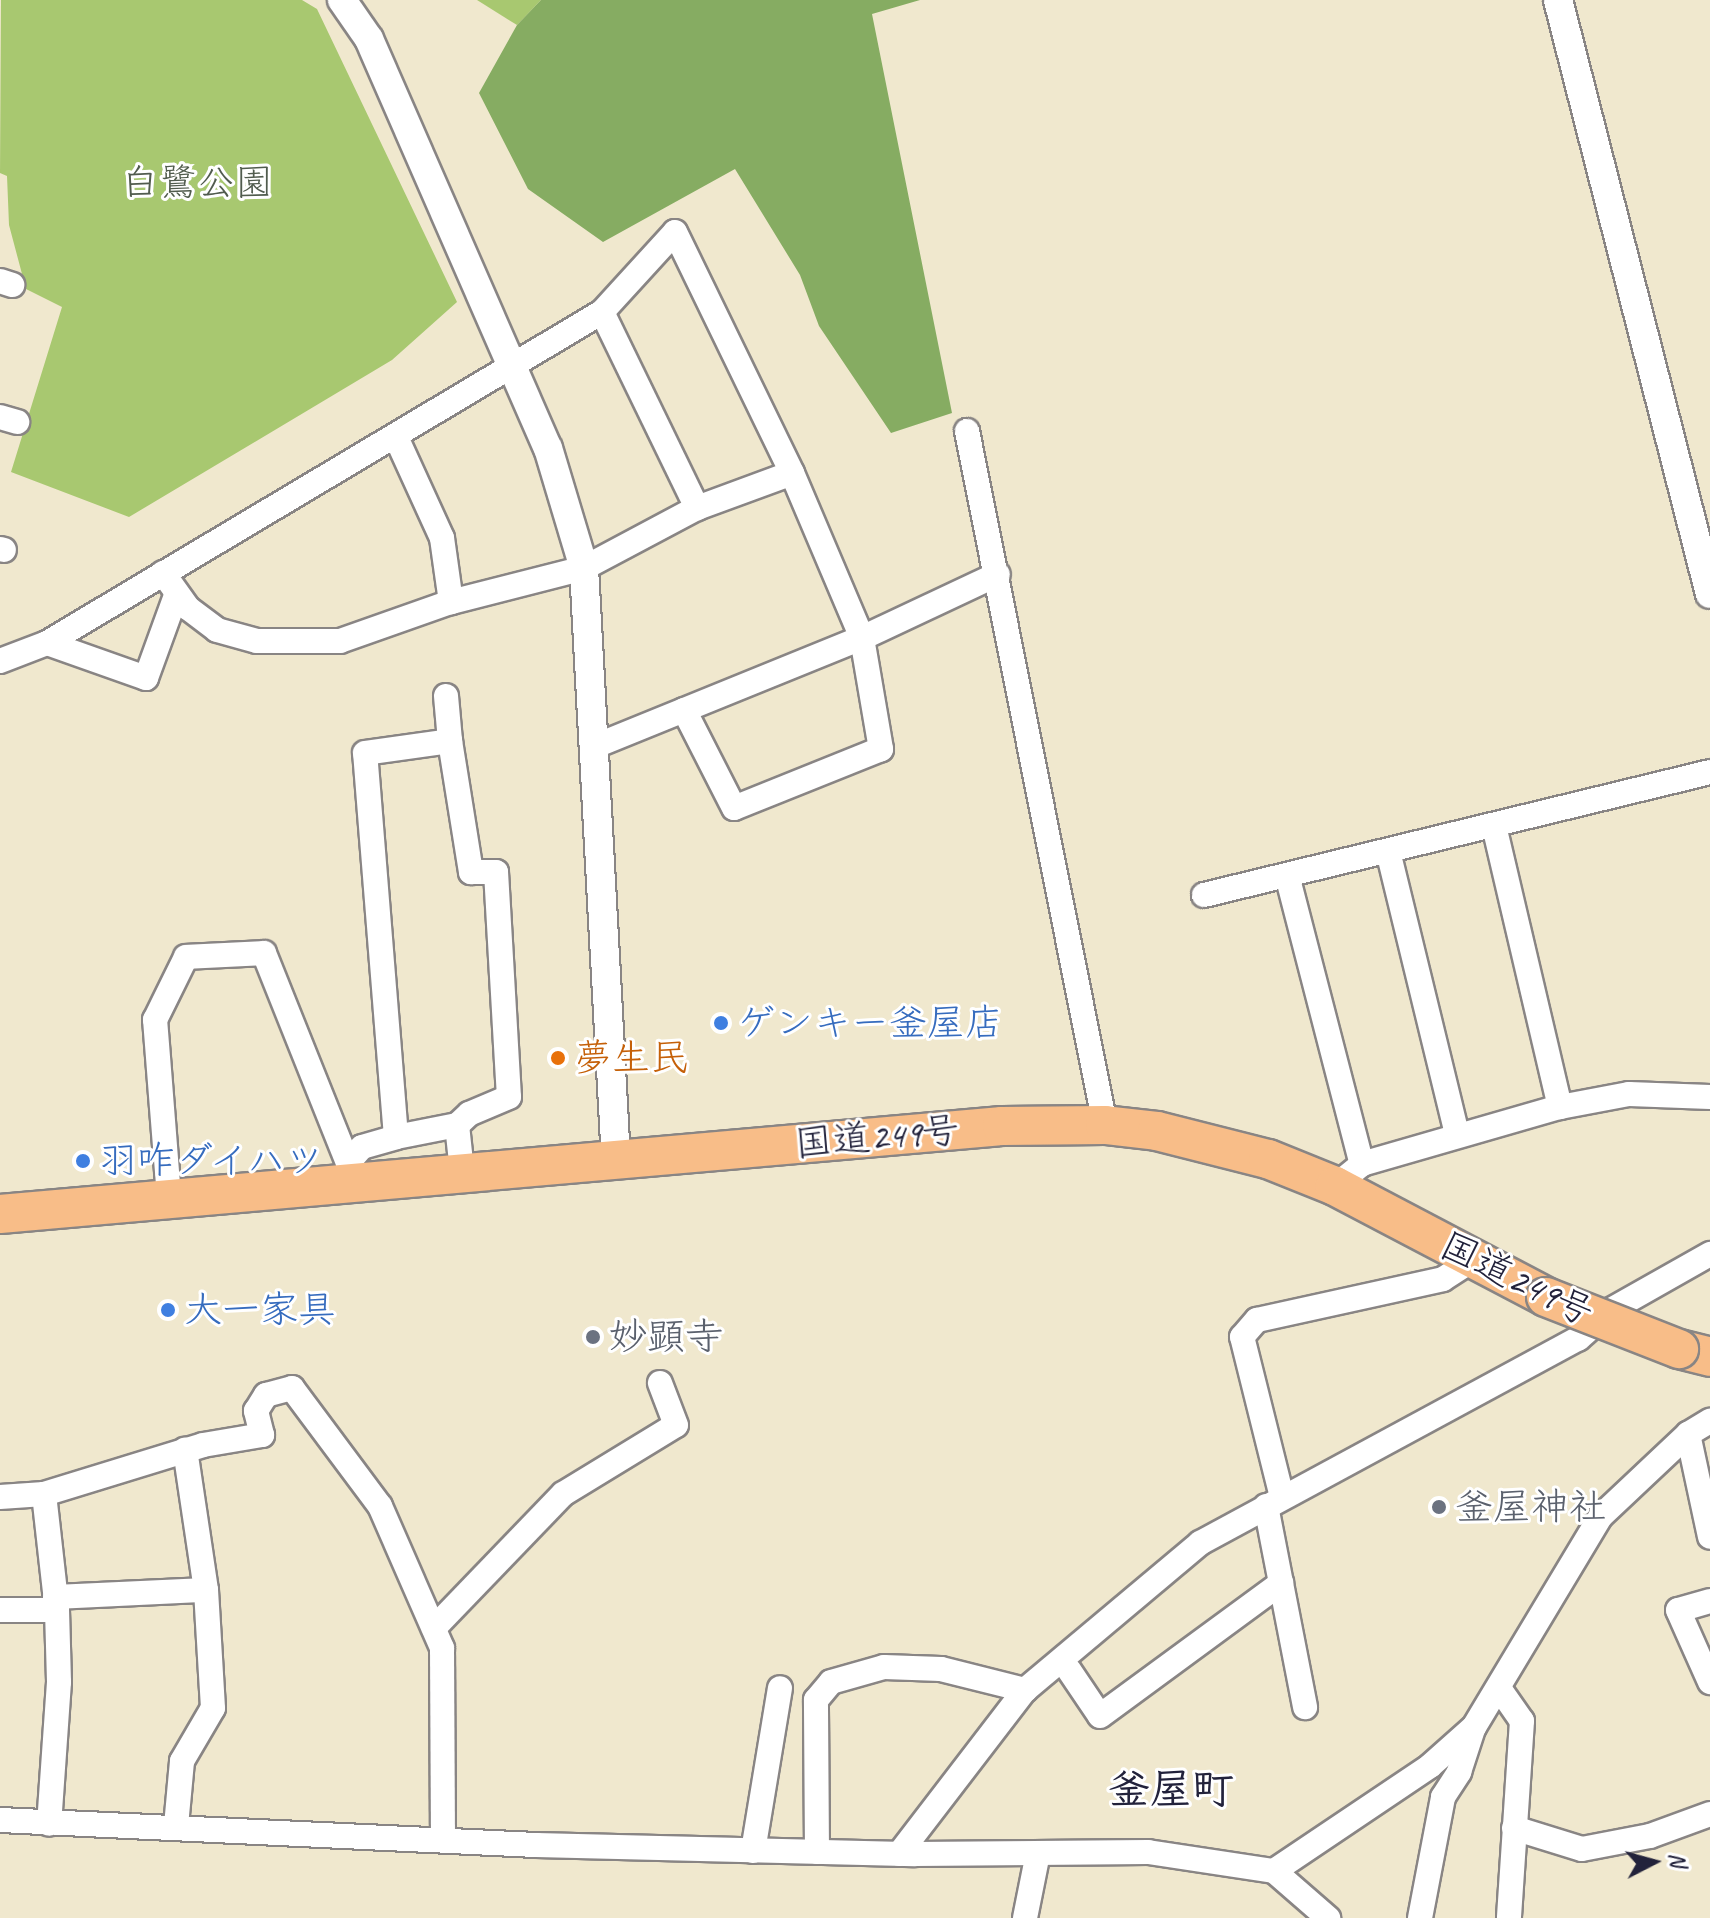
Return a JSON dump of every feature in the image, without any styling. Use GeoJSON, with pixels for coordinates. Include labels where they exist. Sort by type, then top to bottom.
{"type":"FeatureCollection","features":[{"type":"Feature","properties":{"kind":"highway","name":"国道249号"},"geometry":{"type":"LineString","coordinates":[[0,1214],[169,1197],[351,1172],[462,1171],[1002,1126],[1105,1125],[1204,1141],[1348,1175],[1474,1259],[1546,1297],[1694,1353]]}},
{"type":"Feature","properties":{"kind":"street"},"geometry":{"type":"LineString","coordinates":[[342,0],[369,39],[548,448],[584,568],[616,1160]]}},
{"type":"Feature","properties":{"kind":"street"},"geometry":{"type":"LineString","coordinates":[[1558,0],[1710,594]]}},
{"type":"Feature","properties":{"kind":"street"},"geometry":{"type":"LineString","coordinates":[[0,661],[47,643],[170,583],[396,437],[602,312],[675,232],[792,473],[862,638],[881,749],[734,808],[684,710]]}},
{"type":"Feature","properties":{"kind":"street"},"geometry":{"type":"LineString","coordinates":[[602,312],[697,508]]}},
{"type":"Feature","properties":{"kind":"street"},"geometry":{"type":"LineString","coordinates":[[967,431],[998,574],[1105,1125]]}},
{"type":"Feature","properties":{"kind":"street"},"geometry":{"type":"LineString","coordinates":[[396,437],[442,538],[451,602]]}},
{"type":"Feature","properties":{"kind":"street"},"geometry":{"type":"LineString","coordinates":[[170,583],[217,630],[257,641],[340,641],[451,602],[584,568],[697,508],[792,473]]}},
{"type":"Feature","properties":{"kind":"street"},"geometry":{"type":"LineString","coordinates":[[593,747],[862,638],[998,574]]}},
{"type":"Feature","properties":{"kind":"street"},"geometry":{"type":"LineString","coordinates":[[47,643],[146,678],[170,583]]}},
{"type":"Feature","properties":{"kind":"street"},"geometry":{"type":"LineString","coordinates":[[351,1172],[362,1147],[457,1125],[469,1114],[509,1097],[496,872],[471,872],[446,696]]}},
{"type":"Feature","properties":{"kind":"street"},"geometry":{"type":"LineString","coordinates":[[396,1137],[365,753],[450,741]]}},
{"type":"Feature","properties":{"kind":"street"},"geometry":{"type":"LineString","coordinates":[[1204,895],[1710,772]]}},
{"type":"Feature","properties":{"kind":"street"},"geometry":{"type":"LineString","coordinates":[[1494,826],[1560,1107]]}},
{"type":"Feature","properties":{"kind":"street"},"geometry":{"type":"LineString","coordinates":[[1388,851],[1457,1134]]}},
{"type":"Feature","properties":{"kind":"street"},"geometry":{"type":"LineString","coordinates":[[1287,875],[1348,1175],[1457,1134],[1560,1107],[1629,1094],[1710,1097]]}},
{"type":"Feature","properties":{"kind":"street"},"geometry":{"type":"LineString","coordinates":[[169,1197],[155,1020],[186,957],[264,953],[351,1172]]}},
{"type":"Feature","properties":{"kind":"street"},"geometry":{"type":"LineString","coordinates":[[457,1125],[462,1171]]}},
{"type":"Feature","properties":{"kind":"street"},"geometry":{"type":"LineString","coordinates":[[899,1854],[1025,1690],[1200,1543],[1578,1339],[1611,1310],[1710,1254]]}},
{"type":"Feature","properties":{"kind":"street"},"geometry":{"type":"LineString","coordinates":[[1305,1707],[1281,1583],[1274,1502],[1242,1337],[1257,1320],[1443,1279],[1474,1259]]}},
{"type":"Feature","properties":{"kind":"street"},"geometry":{"type":"LineString","coordinates":[[434,1628],[563,1494],[676,1425],[660,1383]]}},
{"type":"Feature","properties":{"kind":"street"},"geometry":{"type":"LineString","coordinates":[[0,1497],[44,1494],[185,1450],[262,1435],[256,1411],[266,1395],[292,1388],[380,1506],[442,1648],[443,1838]]}},
{"type":"Feature","properties":{"kind":"street"},"geometry":{"type":"LineString","coordinates":[[1420,1918],[1443,1797],[1459,1772],[1474,1727],[1601,1516],[1688,1434],[1710,1421]]}},
{"type":"Feature","properties":{"kind":"street"},"geometry":{"type":"LineString","coordinates":[[1688,1434],[1710,1537]]}},
{"type":"Feature","properties":{"kind":"street"},"geometry":{"type":"LineString","coordinates":[[176,1826],[182,1761],[213,1708],[206,1590],[185,1450]]}},
{"type":"Feature","properties":{"kind":"street"},"geometry":{"type":"LineString","coordinates":[[44,1494],[56,1604],[59,1682],[49,1824]]}},
{"type":"Feature","properties":{"kind":"street"},"geometry":{"type":"LineString","coordinates":[[1069,1670],[1100,1716],[1281,1583]]}},
{"type":"Feature","properties":{"kind":"street"},"geometry":{"type":"LineString","coordinates":[[0,1610],[206,1590]]}},
{"type":"Feature","properties":{"kind":"street"},"geometry":{"type":"LineString","coordinates":[[1710,1601],[1678,1610],[1710,1682]]}},
{"type":"Feature","properties":{"kind":"street"},"geometry":{"type":"LineString","coordinates":[[817,1852],[816,1700],[831,1682],[884,1667],[941,1669],[1025,1690]]}},
{"type":"Feature","properties":{"kind":"street"},"geometry":{"type":"LineString","coordinates":[[753,1851],[780,1688]]}},
{"type":"Feature","properties":{"kind":"street"},"geometry":{"type":"LineString","coordinates":[[1499,1688],[1522,1721],[1509,1918]]}},
{"type":"Feature","properties":{"kind":"street"},"geometry":{"type":"LineString","coordinates":[[0,1820],[753,1851],[899,1854],[1148,1852],[1274,1871],[1430,1766],[1474,1727]]}},
{"type":"Feature","properties":{"kind":"street"},"geometry":{"type":"LineString","coordinates":[[1514,1828],[1582,1849],[1650,1836],[1710,1814]]}},
{"type":"Feature","properties":{"kind":"street"},"geometry":{"type":"LineString","coordinates":[[1025,1918],[1038,1853]]}},
{"type":"Feature","properties":{"kind":"street"},"geometry":{"type":"LineString","coordinates":[[1274,1871],[1304,1910],[1328,1918]]}},
{"type":"Feature","properties":{"kind":"green space","name":"白鷺公園"},"geometry":{"type":"Polygon","coordinates":[[[1,0],[302,0],[317,9],[457,302],[392,360],[129,517],[11,472],[62,307],[26,289],[9,225],[7,176],[0,173],[1,0]]]}},
{"type":"Feature","properties":{"kind":"green space"},"geometry":{"type":"Polygon","coordinates":[[[477,0],[541,0],[517,25],[477,0]]]}},
{"type":"Feature","properties":{"kind":"green space"},"geometry":{"type":"Polygon","coordinates":[[[541,0],[920,0],[872,14],[952,413],[891,433],[819,326],[800,275],[735,169],[603,242],[528,189],[479,93],[517,25],[541,0]]]}},
{"type":"Feature","properties":{"kind":"place","name":"ゲンキー釜屋店"},"geometry":{"type":"Point","coordinates":[721,1023]}},
{"type":"Feature","properties":{"kind":"place","name":"夢生民"},"geometry":{"type":"Point","coordinates":[558,1058]}},
{"type":"Feature","properties":{"kind":"place","name":"羽咋ダイハツ"},"geometry":{"type":"Point","coordinates":[83,1161]}},
{"type":"Feature","properties":{"kind":"place","name":"大一家具"},"geometry":{"type":"Point","coordinates":[168,1310]}},
{"type":"Feature","properties":{"kind":"place","name":"妙顕寺"},"geometry":{"type":"Point","coordinates":[593,1337]}},
{"type":"Feature","properties":{"kind":"place","name":"釜屋神社"},"geometry":{"type":"Point","coordinates":[1439,1507]}},
{"type":"Feature","properties":{"kind":"district","name":"釜屋町"},"geometry":{"type":"Point","coordinates":[1171,1790]}}]}
